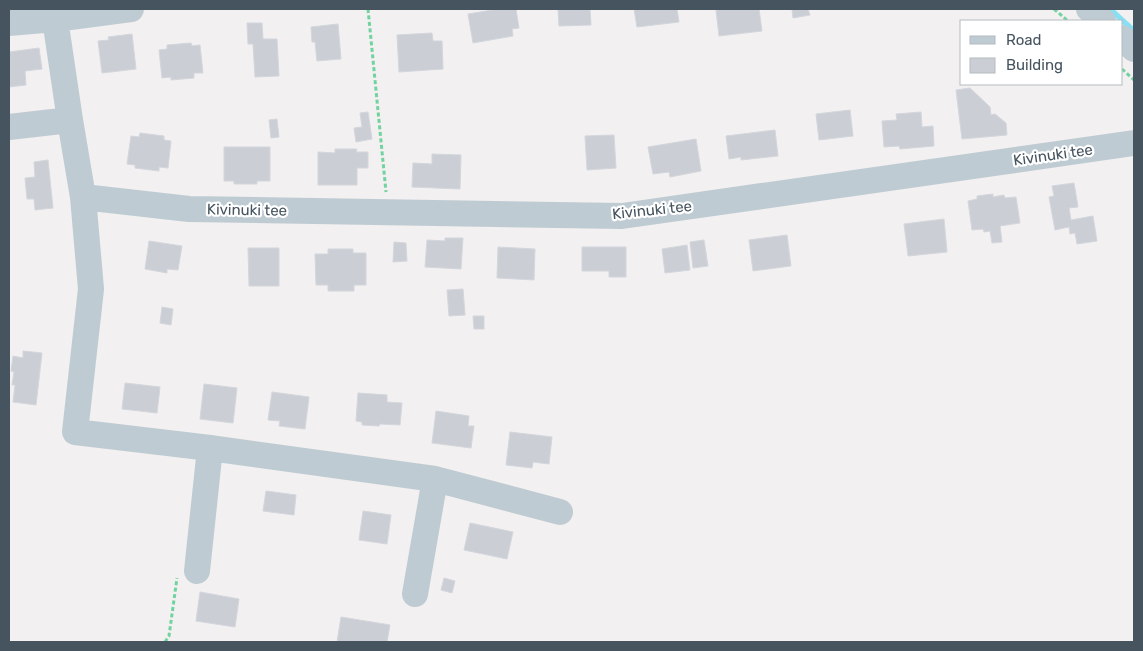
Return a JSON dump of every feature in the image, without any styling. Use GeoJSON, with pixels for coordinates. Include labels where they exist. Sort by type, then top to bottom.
{"type":"FeatureCollection","features":[{"type":"Feature","properties":{"kind":"street"},"geometry":{"type":"LineString","coordinates":[[9,23],[131,9]]}},
{"type":"Feature","properties":{"kind":"street"},"geometry":{"type":"LineString","coordinates":[[1089,9],[1102,20]]}},
{"type":"Feature","properties":{"kind":"street"},"geometry":{"type":"LineString","coordinates":[[56,19],[70,120],[84,197],[91,289],[75,432],[210,448],[435,479],[560,512]]}},
{"type":"Feature","properties":{"kind":"street"},"geometry":{"type":"LineString","coordinates":[[1123,39],[1134,49]]}},
{"type":"Feature","properties":{"kind":"street"},"geometry":{"type":"LineString","coordinates":[[9,127],[70,120]]}},
{"type":"Feature","properties":{"kind":"street","name":"Kivinuki tee"},"geometry":{"type":"LineString","coordinates":[[84,197],[189,209],[622,216],[1134,144]]}},
{"type":"Feature","properties":{"kind":"street"},"geometry":{"type":"LineString","coordinates":[[197,571],[210,448]]}},
{"type":"Feature","properties":{"kind":"street"},"geometry":{"type":"LineString","coordinates":[[415,594],[435,479]]}},
{"type":"Feature","properties":{"kind":"path"},"geometry":{"type":"LineString","coordinates":[[368,9],[388,212]]}},
{"type":"Feature","properties":{"kind":"path"},"geometry":{"type":"LineString","coordinates":[[1054,9],[1067,20]]}},
{"type":"Feature","properties":{"kind":"path"},"geometry":{"type":"LineString","coordinates":[[1123,70],[1134,80]]}},
{"type":"Feature","properties":{"kind":"building"},"geometry":{"type":"Polygon","coordinates":[[[498,9],[516,9],[519,28],[512,29],[513,36],[473,43],[468,14],[498,9]]]}},
{"type":"Feature","properties":{"kind":"building"},"geometry":{"type":"Polygon","coordinates":[[[558,9],[590,9],[591,25],[559,26],[558,9]]]}},
{"type":"Feature","properties":{"kind":"building"},"geometry":{"type":"Polygon","coordinates":[[[634,9],[677,9],[679,22],[637,27],[634,9]]]}},
{"type":"Feature","properties":{"kind":"building"},"geometry":{"type":"Polygon","coordinates":[[[759,9],[762,31],[719,36],[716,10],[759,9]]]}},
{"type":"Feature","properties":{"kind":"building"},"geometry":{"type":"Polygon","coordinates":[[[792,9],[808,9],[810,15],[793,18],[792,9]]]}},
{"type":"Feature","properties":{"kind":"building"},"geometry":{"type":"Polygon","coordinates":[[[247,23],[262,23],[263,39],[277,39],[279,76],[255,77],[253,44],[248,44],[247,23]]]}},
{"type":"Feature","properties":{"kind":"building"},"geometry":{"type":"Polygon","coordinates":[[[338,24],[341,59],[317,61],[315,42],[312,42],[311,27],[338,24]]]}},
{"type":"Feature","properties":{"kind":"building"},"geometry":{"type":"Polygon","coordinates":[[[432,33],[433,41],[442,41],[443,69],[399,72],[397,35],[432,33]]]}},
{"type":"Feature","properties":{"kind":"building"},"geometry":{"type":"Polygon","coordinates":[[[132,34],[136,69],[102,73],[98,41],[109,40],[108,37],[132,34]]]}},
{"type":"Feature","properties":{"kind":"building"},"geometry":{"type":"Polygon","coordinates":[[[191,43],[192,46],[200,45],[203,73],[194,73],[194,78],[171,80],[171,77],[162,78],[159,50],[167,49],[167,45],[191,43]]]}},
{"type":"Feature","properties":{"kind":"building"},"geometry":{"type":"Polygon","coordinates":[[[39,48],[42,69],[25,71],[26,85],[9,87],[9,52],[39,48]]]}},
{"type":"Feature","properties":{"kind":"building"},"geometry":{"type":"Polygon","coordinates":[[[970,88],[990,107],[991,115],[995,114],[1006,123],[1007,135],[962,139],[956,90],[970,88]]]}},
{"type":"Feature","properties":{"kind":"building"},"geometry":{"type":"Polygon","coordinates":[[[850,110],[853,136],[819,140],[816,114],[850,110]]]}},
{"type":"Feature","properties":{"kind":"building"},"geometry":{"type":"Polygon","coordinates":[[[368,112],[372,139],[356,142],[354,128],[362,127],[360,113],[368,112]]]}},
{"type":"Feature","properties":{"kind":"building"},"geometry":{"type":"Polygon","coordinates":[[[921,112],[922,127],[933,126],[934,146],[900,149],[899,146],[884,147],[882,121],[897,120],[896,114],[921,112]]]}},
{"type":"Feature","properties":{"kind":"building"},"geometry":{"type":"Polygon","coordinates":[[[277,119],[279,137],[271,138],[269,120],[277,119]]]}},
{"type":"Feature","properties":{"kind":"building"},"geometry":{"type":"Polygon","coordinates":[[[775,130],[778,156],[741,160],[741,157],[729,159],[726,136],[775,130]]]}},
{"type":"Feature","properties":{"kind":"building"},"geometry":{"type":"Polygon","coordinates":[[[140,133],[164,136],[164,140],[171,141],[168,168],[159,167],[159,171],[135,168],[135,165],[127,164],[131,136],[139,137],[140,133]]]}},
{"type":"Feature","properties":{"kind":"building"},"geometry":{"type":"Polygon","coordinates":[[[614,135],[616,168],[587,170],[585,136],[614,135]]]}},
{"type":"Feature","properties":{"kind":"building"},"geometry":{"type":"Polygon","coordinates":[[[696,139],[701,171],[670,177],[669,172],[653,174],[648,147],[696,139]]]}},
{"type":"Feature","properties":{"kind":"building"},"geometry":{"type":"Polygon","coordinates":[[[224,147],[270,147],[270,181],[257,181],[257,184],[234,184],[234,181],[224,181],[224,147]]]}},
{"type":"Feature","properties":{"kind":"building"},"geometry":{"type":"Polygon","coordinates":[[[335,149],[357,149],[356,152],[368,152],[368,168],[357,168],[357,185],[318,185],[318,152],[335,153],[335,149]]]}},
{"type":"Feature","properties":{"kind":"building"},"geometry":{"type":"Polygon","coordinates":[[[432,154],[461,155],[460,189],[412,187],[413,163],[432,164],[432,154]]]}},
{"type":"Feature","properties":{"kind":"building"},"geometry":{"type":"Polygon","coordinates":[[[48,160],[53,208],[35,210],[34,199],[27,199],[25,178],[35,177],[34,162],[48,160]]]}},
{"type":"Feature","properties":{"kind":"building"},"geometry":{"type":"Polygon","coordinates":[[[1074,183],[1078,207],[1069,208],[1071,220],[1093,216],[1097,241],[1077,244],[1075,233],[1070,234],[1069,227],[1055,230],[1049,197],[1054,196],[1052,186],[1074,183]]]}},
{"type":"Feature","properties":{"kind":"building"},"geometry":{"type":"Polygon","coordinates":[[[993,194],[993,197],[1004,195],[1005,198],[1016,197],[1020,223],[1000,226],[1002,242],[992,243],[990,231],[984,232],[983,229],[972,230],[968,201],[977,199],[977,196],[993,194]]]}},
{"type":"Feature","properties":{"kind":"building"},"geometry":{"type":"Polygon","coordinates":[[[944,219],[947,252],[908,256],[904,224],[944,219]]]}},
{"type":"Feature","properties":{"kind":"building"},"geometry":{"type":"Polygon","coordinates":[[[787,235],[791,266],[753,271],[749,240],[787,235]]]}},
{"type":"Feature","properties":{"kind":"building"},"geometry":{"type":"Polygon","coordinates":[[[445,238],[463,238],[461,269],[425,267],[427,240],[445,241],[445,238]]]}},
{"type":"Feature","properties":{"kind":"building"},"geometry":{"type":"Polygon","coordinates":[[[704,240],[708,266],[693,268],[690,242],[704,240]]]}},
{"type":"Feature","properties":{"kind":"building"},"geometry":{"type":"Polygon","coordinates":[[[149,241],[182,246],[178,270],[167,269],[167,273],[145,269],[149,241]]]}},
{"type":"Feature","properties":{"kind":"building"},"geometry":{"type":"Polygon","coordinates":[[[394,242],[406,243],[407,261],[393,262],[394,242]]]}},
{"type":"Feature","properties":{"kind":"building"},"geometry":{"type":"Polygon","coordinates":[[[687,245],[690,270],[665,273],[662,249],[687,245]]]}},
{"type":"Feature","properties":{"kind":"building"},"geometry":{"type":"Polygon","coordinates":[[[498,247],[535,249],[534,280],[497,278],[498,247]]]}},
{"type":"Feature","properties":{"kind":"building"},"geometry":{"type":"Polygon","coordinates":[[[582,247],[626,247],[626,277],[609,277],[609,271],[582,271],[582,247]]]}},
{"type":"Feature","properties":{"kind":"building"},"geometry":{"type":"Polygon","coordinates":[[[248,248],[279,248],[279,286],[249,286],[248,248]]]}},
{"type":"Feature","properties":{"kind":"building"},"geometry":{"type":"Polygon","coordinates":[[[328,249],[353,249],[353,253],[366,253],[366,285],[354,285],[354,291],[328,291],[328,285],[316,285],[315,254],[328,254],[328,249]]]}},
{"type":"Feature","properties":{"kind":"building"},"geometry":{"type":"Polygon","coordinates":[[[463,289],[465,315],[449,316],[447,290],[463,289]]]}},
{"type":"Feature","properties":{"kind":"building"},"geometry":{"type":"Polygon","coordinates":[[[162,307],[173,309],[171,325],[160,323],[162,307]]]}},
{"type":"Feature","properties":{"kind":"building"},"geometry":{"type":"Polygon","coordinates":[[[473,316],[484,316],[484,329],[474,329],[473,316]]]}},
{"type":"Feature","properties":{"kind":"building"},"geometry":{"type":"Polygon","coordinates":[[[23,351],[42,353],[36,405],[13,402],[15,385],[12,385],[14,372],[11,371],[13,356],[23,358],[23,351]]]}},
{"type":"Feature","properties":{"kind":"building"},"geometry":{"type":"Polygon","coordinates":[[[125,383],[160,387],[157,413],[122,409],[125,383]]]}},
{"type":"Feature","properties":{"kind":"building"},"geometry":{"type":"Polygon","coordinates":[[[204,384],[237,388],[233,423],[200,419],[204,384]]]}},
{"type":"Feature","properties":{"kind":"building"},"geometry":{"type":"Polygon","coordinates":[[[272,392],[309,397],[305,429],[279,426],[280,421],[268,420],[272,392]]]}},
{"type":"Feature","properties":{"kind":"building"},"geometry":{"type":"Polygon","coordinates":[[[358,393],[387,395],[387,402],[402,403],[400,425],[362,425],[362,422],[356,421],[358,393]]]}},
{"type":"Feature","properties":{"kind":"building"},"geometry":{"type":"Polygon","coordinates":[[[436,411],[469,416],[468,426],[474,426],[471,448],[432,443],[436,411]]]}},
{"type":"Feature","properties":{"kind":"building"},"geometry":{"type":"Polygon","coordinates":[[[510,432],[552,437],[549,464],[533,462],[532,468],[506,465],[510,432]]]}},
{"type":"Feature","properties":{"kind":"building"},"geometry":{"type":"Polygon","coordinates":[[[266,491],[296,495],[294,515],[263,511],[266,491]]]}},
{"type":"Feature","properties":{"kind":"building"},"geometry":{"type":"Polygon","coordinates":[[[363,511],[391,515],[387,544],[359,540],[363,511]]]}},
{"type":"Feature","properties":{"kind":"building"},"geometry":{"type":"Polygon","coordinates":[[[470,523],[513,532],[507,559],[464,550],[470,523]]]}},
{"type":"Feature","properties":{"kind":"building"},"geometry":{"type":"Polygon","coordinates":[[[444,578],[455,581],[452,593],[441,590],[444,578]]]}},
{"type":"Feature","properties":{"kind":"building"},"geometry":{"type":"Polygon","coordinates":[[[200,592],[239,599],[235,627],[196,621],[200,592]]]}},
{"type":"Feature","properties":{"kind":"building"},"geometry":{"type":"Polygon","coordinates":[[[341,617],[390,625],[387,642],[337,642],[341,617]]]}},
{"type":"Feature","properties":{"kind":"waterway"},"geometry":{"type":"LineString","coordinates":[[1110,9],[1122,20]]}},
{"type":"Feature","properties":{"kind":"waterway"},"geometry":{"type":"LineString","coordinates":[[1123,21],[1134,31]]}}]}
